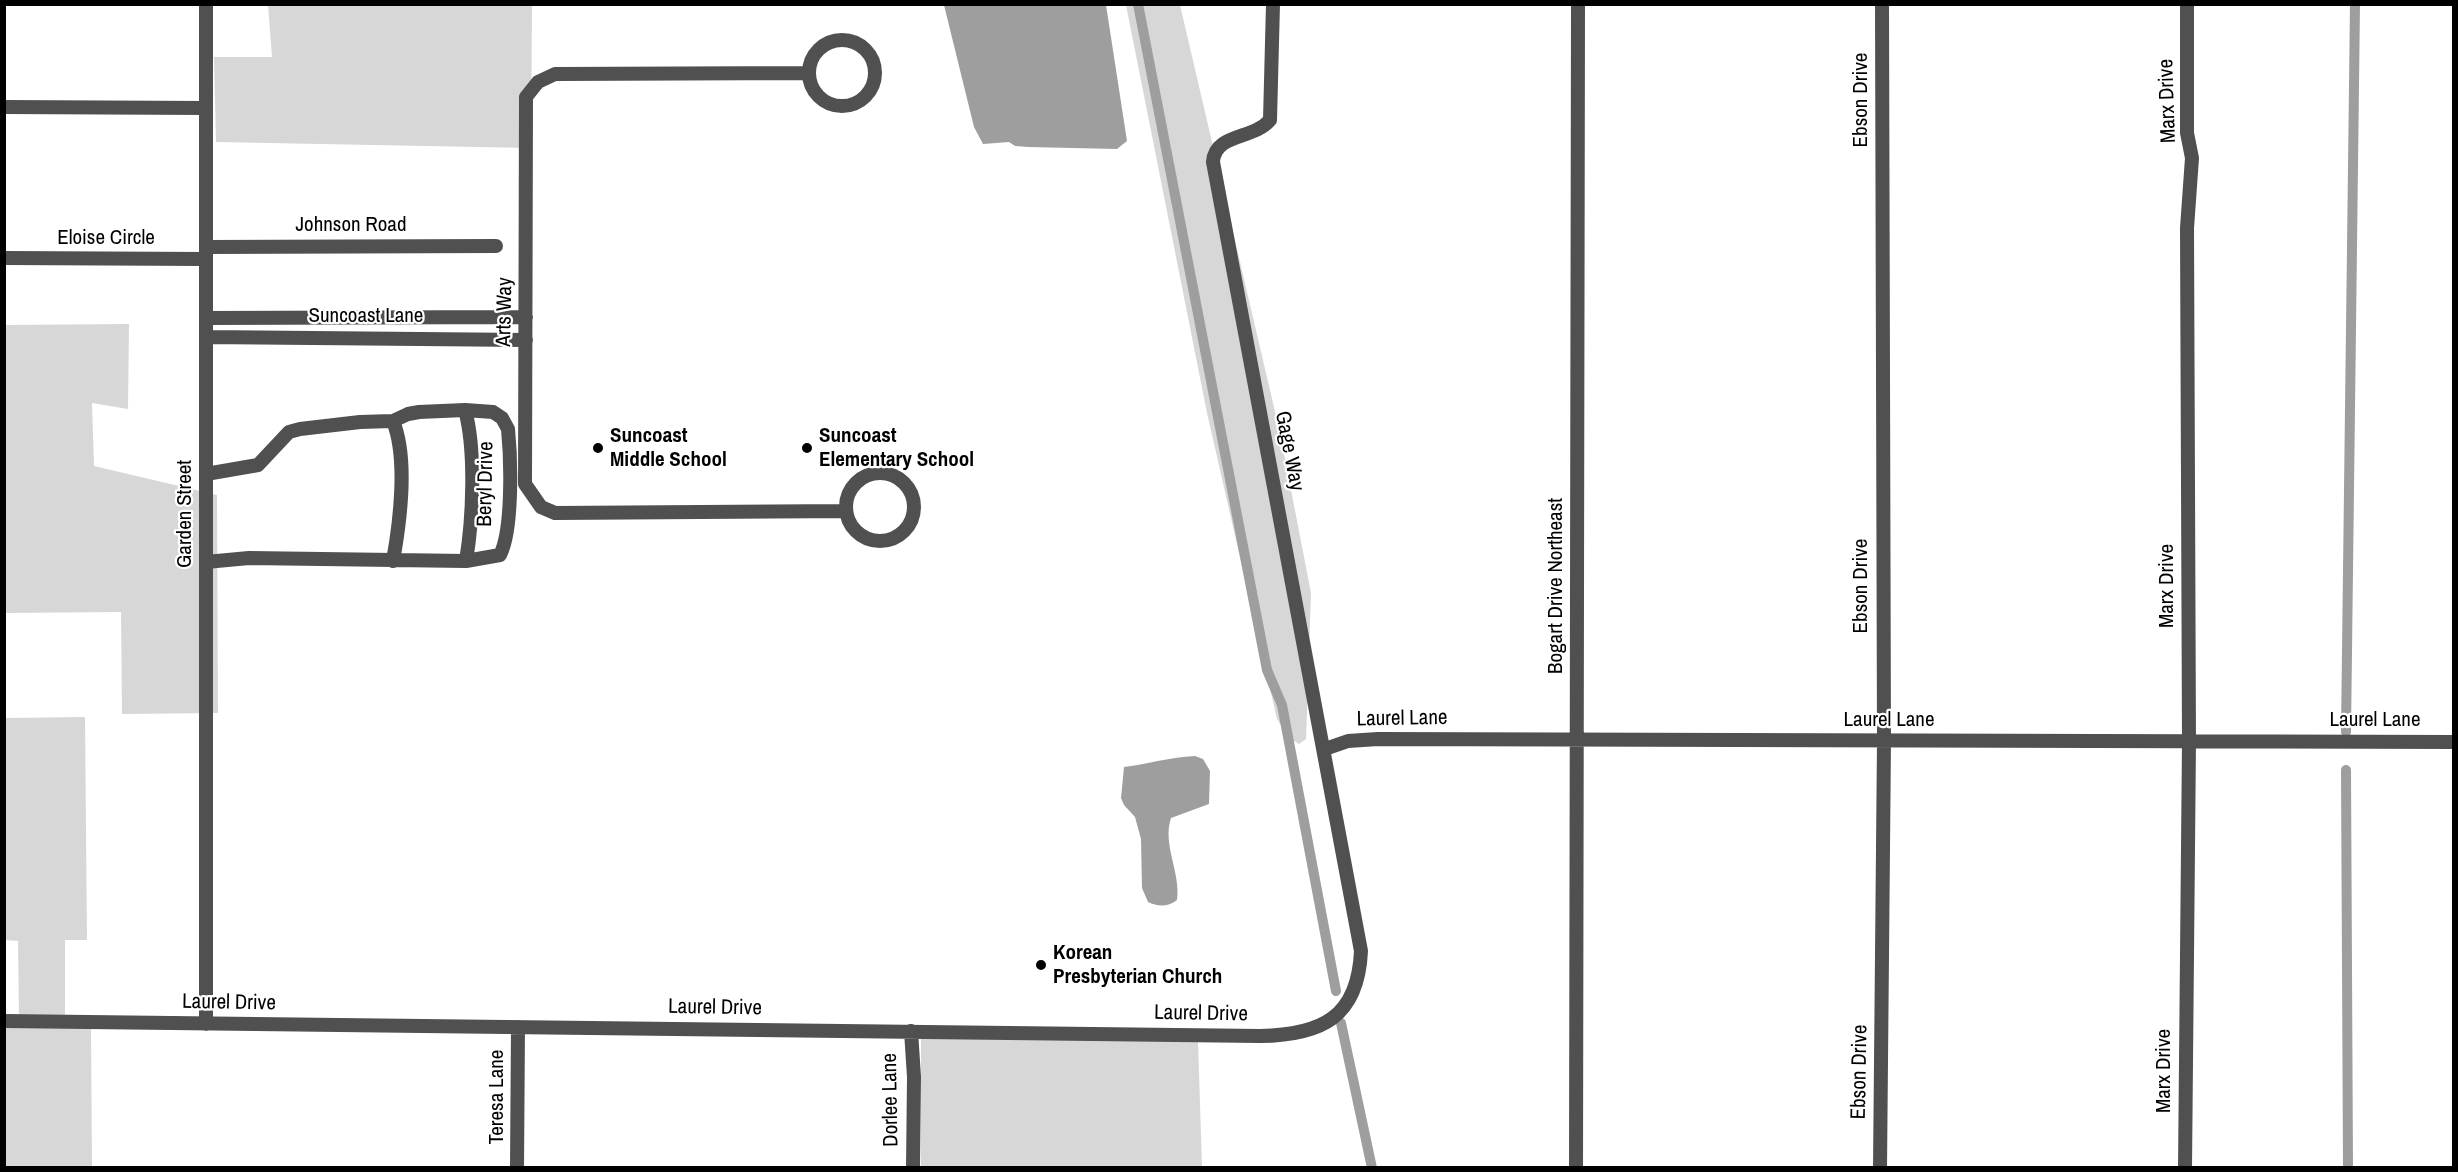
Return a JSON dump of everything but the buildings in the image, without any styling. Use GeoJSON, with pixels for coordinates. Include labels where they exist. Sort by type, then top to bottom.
{"type":"FeatureCollection","features":[{"type":"Feature","properties":{"kind":"street","name":"Garden Street"},"geometry":{"type":"LineString","coordinates":[[206,4],[206,1024]]}},
{"type":"Feature","properties":{"kind":"street","name":"Gage Way"},"geometry":{"type":"LineString","coordinates":[[1273,4],[1270,120],[1263,129],[1221,143],[1214,151],[1213,162],[1359,938]]}},
{"type":"Feature","properties":{"kind":"street","name":"Bogart Drive Northeast"},"geometry":{"type":"LineString","coordinates":[[1576,1167],[1578,4]]}},
{"type":"Feature","properties":{"kind":"street","name":"Ebson Drive"},"geometry":{"type":"LineString","coordinates":[[1880,1167],[1884,741],[1882,4]]}},
{"type":"Feature","properties":{"kind":"street","name":"Marx Drive"},"geometry":{"type":"LineString","coordinates":[[2185,1167],[2189,741],[2187,228],[2192,158],[2187,133],[2187,4]]}},
{"type":"Feature","properties":{"kind":"street"},"geometry":{"type":"LineString","coordinates":[[841,40],[861,45],[868,52],[876,71],[870,91],[863,99],[843,106],[833,105],[815,93],[808,73],[814,54],[831,42],[841,40]]}},
{"type":"Feature","properties":{"kind":"street","name":"Arts Way"},"geometry":{"type":"LineString","coordinates":[[808,73],[555,74],[538,82],[526,97],[525,484],[541,507],[555,513],[846,511]]}},
{"type":"Feature","properties":{"kind":"street"},"geometry":{"type":"LineString","coordinates":[[4,107],[206,108]]}},
{"type":"Feature","properties":{"kind":"street","name":"Johnson Road"},"geometry":{"type":"LineString","coordinates":[[207,253],[496,246]]}},
{"type":"Feature","properties":{"kind":"street","name":"Eloise Circle"},"geometry":{"type":"LineString","coordinates":[[4,258],[207,253]]}},
{"type":"Feature","properties":{"kind":"street","name":"Suncoast Lane"},"geometry":{"type":"LineString","coordinates":[[207,318],[526,316]]}},
{"type":"Feature","properties":{"kind":"street","name":"Suncoast Lane"},"geometry":{"type":"LineString","coordinates":[[207,337],[526,340]]}},
{"type":"Feature","properties":{"kind":"street","name":"Beryl Drive"},"geometry":{"type":"LineString","coordinates":[[206,474],[258,465],[289,432],[360,422],[393,421],[413,412],[465,410],[493,412],[502,418],[508,429],[510,445],[506,545],[501,555],[466,561],[249,558],[206,562]]}},
{"type":"Feature","properties":{"kind":"street","name":"Beryl Drive"},"geometry":{"type":"LineString","coordinates":[[465,410],[471,431],[470,540],[466,561]]}},
{"type":"Feature","properties":{"kind":"street"},"geometry":{"type":"LineString","coordinates":[[393,421],[400,444],[393,561]]}},
{"type":"Feature","properties":{"kind":"street"},"geometry":{"type":"LineString","coordinates":[[876,474],[897,478],[905,484],[914,504],[908,526],[889,540],[866,538],[856,531],[846,511],[850,490],[857,482],[876,474]]}},
{"type":"Feature","properties":{"kind":"street","name":"Laurel Lane"},"geometry":{"type":"LineString","coordinates":[[1325,749],[1363,739],[2454,742]]}},
{"type":"Feature","properties":{"kind":"street","name":"Laurel Drive"},"geometry":{"type":"LineString","coordinates":[[4,1021],[1299,1034],[1325,1023],[1347,1001],[1359,973],[1362,951],[1359,938]]}},
{"type":"Feature","properties":{"kind":"street","name":"Teresa Lane"},"geometry":{"type":"LineString","coordinates":[[517,1167],[518,1027]]}},
{"type":"Feature","properties":{"kind":"street","name":"Dorlee Lane"},"geometry":{"type":"LineString","coordinates":[[911,1031],[914,1077],[913,1167]]}},
{"type":"Feature","properties":{"kind":"shaded area"},"geometry":{"type":"Polygon","coordinates":[[[268,5],[532,5],[531,148],[216,142],[214,57],[272,57],[268,5]]]}},
{"type":"Feature","properties":{"kind":"shaded area"},"geometry":{"type":"Polygon","coordinates":[[[944,5],[1106,5],[1127,141],[1117,149],[1028,147],[1015,146],[1009,142],[983,144],[974,127],[944,5]]]}},
{"type":"Feature","properties":{"kind":"shaded area"},"geometry":{"type":"Polygon","coordinates":[[[1126,5],[1180,5],[1280,433],[1311,593],[1306,739],[1299,744],[1288,737],[1277,719],[1207,413],[1126,5]]]}},
{"type":"Feature","properties":{"kind":"shaded area"},"geometry":{"type":"Polygon","coordinates":[[[129,324],[128,409],[92,403],[94,466],[217,495],[218,713],[122,714],[121,612],[5,613],[4,325],[129,324]]]}},
{"type":"Feature","properties":{"kind":"shaded area"},"geometry":{"type":"Polygon","coordinates":[[[85,717],[87,940],[65,940],[65,1016],[19,1016],[18,941],[4,940],[4,718],[85,717]]]}},
{"type":"Feature","properties":{"kind":"shaded area"},"geometry":{"type":"Polygon","coordinates":[[[1195,756],[1203,759],[1210,771],[1209,804],[1171,818],[1169,838],[1178,890],[1177,900],[1163,906],[1155,905],[1148,902],[1142,888],[1141,839],[1135,817],[1121,798],[1124,767],[1195,756]]]}},
{"type":"Feature","properties":{"kind":"shaded area"},"geometry":{"type":"Polygon","coordinates":[[[5,1027],[91,1028],[92,1167],[5,1168],[5,1027]]]}},
{"type":"Feature","properties":{"kind":"shaded area"},"geometry":{"type":"Polygon","coordinates":[[[921,1037],[1198,1041],[1202,1167],[921,1167],[921,1037]]]}},
{"type":"Feature","properties":{"kind":"waterway"},"geometry":{"type":"LineString","coordinates":[[1138,4],[1267,670],[1282,705],[1336,991]]}},
{"type":"Feature","properties":{"kind":"waterway"},"geometry":{"type":"LineString","coordinates":[[2346,732],[2355,4]]}},
{"type":"Feature","properties":{"kind":"waterway"},"geometry":{"type":"LineString","coordinates":[[2346,770],[2348,1168]]}},
{"type":"Feature","properties":{"kind":"waterway"},"geometry":{"type":"LineString","coordinates":[[1341,1023],[1372,1168]]}},
{"type":"Feature","properties":{"kind":"place","name":"Suncoast Middle School"},"geometry":{"type":"Point","coordinates":[598,448]}},
{"type":"Feature","properties":{"kind":"place","name":"Suncoast Elementary School"},"geometry":{"type":"Point","coordinates":[807,448]}},
{"type":"Feature","properties":{"kind":"place","name":"Korean Presbyterian Church"},"geometry":{"type":"Point","coordinates":[1041,965]}}]}
